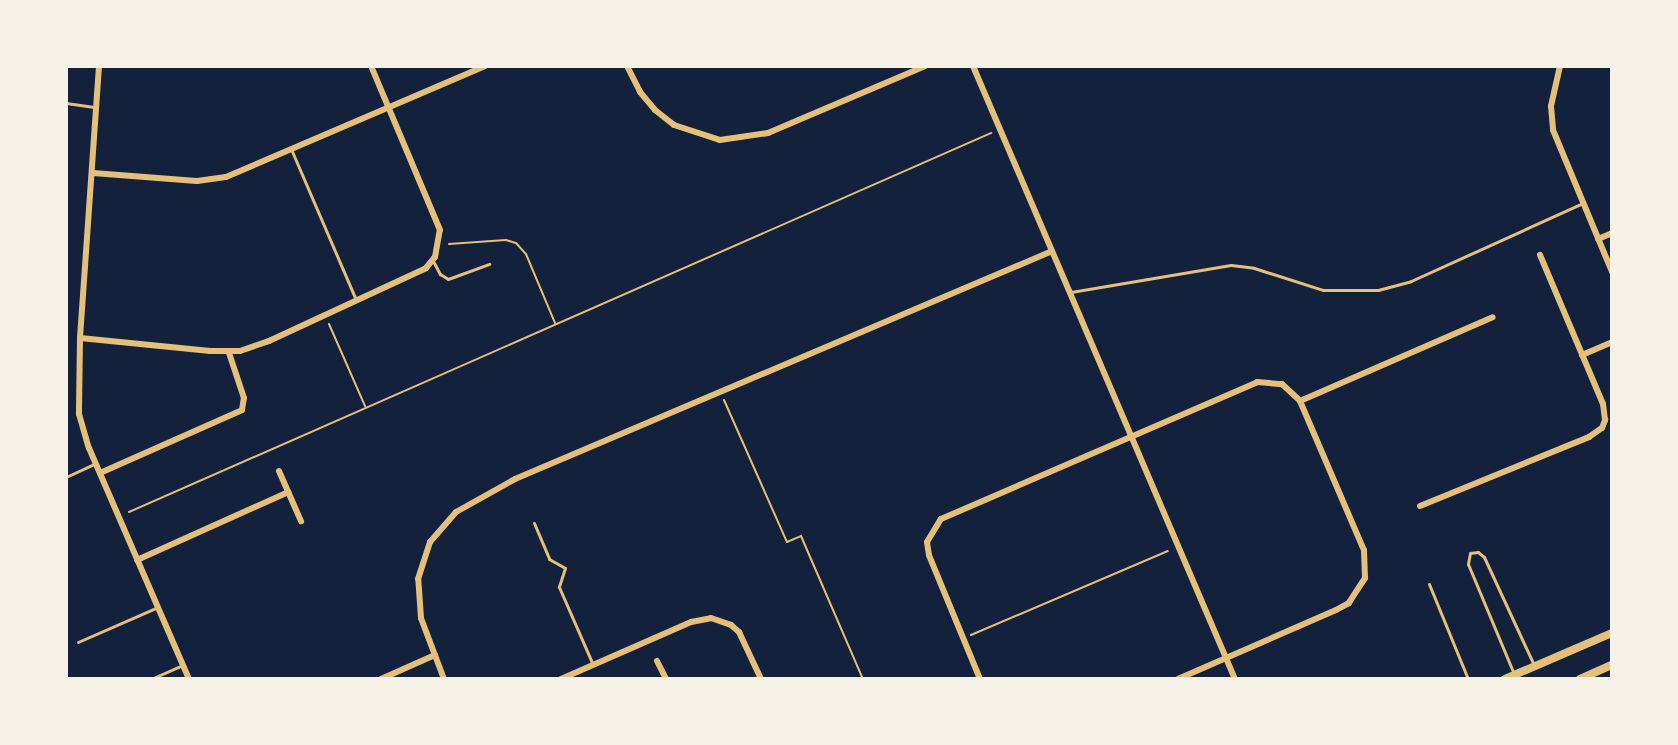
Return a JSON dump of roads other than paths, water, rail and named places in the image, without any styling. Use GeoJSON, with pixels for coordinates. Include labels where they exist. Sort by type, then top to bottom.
{"type":"FeatureCollection","features":[{"type":"Feature","properties":{"kind":"street"},"geometry":{"type":"LineString","coordinates":[[99,66],[80,338],[79,414],[100,473],[189,679]]}},
{"type":"Feature","properties":{"kind":"street"},"geometry":{"type":"LineString","coordinates":[[80,338],[229,353],[255,347],[325,316],[414,275],[433,261],[440,244],[435,216],[371,66]]}},
{"type":"Feature","properties":{"kind":"street"},"geometry":{"type":"LineString","coordinates":[[93,173],[211,180],[485,66]]}},
{"type":"Feature","properties":{"kind":"street"},"geometry":{"type":"LineString","coordinates":[[628,68],[655,110],[685,130],[720,140],[744,139],[768,133],[925,66]]}},
{"type":"Feature","properties":{"kind":"street"},"geometry":{"type":"LineString","coordinates":[[973,66],[1235,679]]}},
{"type":"Feature","properties":{"kind":"street"},"geometry":{"type":"LineString","coordinates":[[1560,66],[1551,106],[1553,130],[1612,272]]}},
{"type":"Feature","properties":{"kind":"street"},"geometry":{"type":"LineString","coordinates":[[1598,239],[1612,233]]}},
{"type":"Feature","properties":{"kind":"street"},"geometry":{"type":"LineString","coordinates":[[444,679],[421,618],[418,579],[422,560],[441,525],[456,512],[515,479],[1050,252]]}},
{"type":"Feature","properties":{"kind":"street"},"geometry":{"type":"LineString","coordinates":[[1420,506],[1596,434],[1606,412],[1540,255]]}},
{"type":"Feature","properties":{"kind":"street"},"geometry":{"type":"LineString","coordinates":[[1300,401],[1493,317]]}},
{"type":"Feature","properties":{"kind":"street"},"geometry":{"type":"LineString","coordinates":[[1582,355],[1612,342]]}},
{"type":"Feature","properties":{"kind":"street"},"geometry":{"type":"LineString","coordinates":[[100,473],[242,410],[244,398],[229,353]]}},
{"type":"Feature","properties":{"kind":"street"},"geometry":{"type":"LineString","coordinates":[[980,679],[929,555],[927,542],[932,529],[953,512],[1257,382],[1282,384],[1300,401],[1364,550],[1365,578],[1349,603],[1178,679]]}},
{"type":"Feature","properties":{"kind":"street"},"geometry":{"type":"LineString","coordinates":[[279,471],[301,521]]}},
{"type":"Feature","properties":{"kind":"street"},"geometry":{"type":"LineString","coordinates":[[137,560],[288,492]]}},
{"type":"Feature","properties":{"kind":"street"},"geometry":{"type":"LineString","coordinates":[[561,679],[691,622],[711,618],[739,632],[761,679]]}},
{"type":"Feature","properties":{"kind":"street"},"geometry":{"type":"LineString","coordinates":[[1510,677],[1612,633]]}},
{"type":"Feature","properties":{"kind":"street"},"geometry":{"type":"LineString","coordinates":[[381,679],[435,655]]}},
{"type":"Feature","properties":{"kind":"street"},"geometry":{"type":"LineString","coordinates":[[657,661],[666,679]]}},
{"type":"Feature","properties":{"kind":"street"},"geometry":{"type":"LineString","coordinates":[[1580,679],[1612,665]]}},
{"type":"Feature","properties":{"kind":"lane"},"geometry":{"type":"LineString","coordinates":[[66,103],[96,107]]}},
{"type":"Feature","properties":{"kind":"lane"},"geometry":{"type":"LineString","coordinates":[[291,149],[357,301]]}},
{"type":"Feature","properties":{"kind":"lane"},"geometry":{"type":"LineString","coordinates":[[1068,293],[1231,265],[1254,268],[1323,290],[1378,290],[1411,281],[1583,203]]}},
{"type":"Feature","properties":{"kind":"lane"},"geometry":{"type":"LineString","coordinates":[[433,261],[440,274],[448,279],[489,264]]}},
{"type":"Feature","properties":{"kind":"lane"},"geometry":{"type":"LineString","coordinates":[[66,477],[96,463]]}},
{"type":"Feature","properties":{"kind":"lane"},"geometry":{"type":"LineString","coordinates":[[534,523],[549,559],[565,568],[559,587],[593,665]]}},
{"type":"Feature","properties":{"kind":"lane"},"geometry":{"type":"LineString","coordinates":[[1510,677],[1468,564],[1467,556],[1474,552],[1484,557],[1535,667]]}},
{"type":"Feature","properties":{"kind":"lane"},"geometry":{"type":"LineString","coordinates":[[1429,584],[1468,679]]}},
{"type":"Feature","properties":{"kind":"lane"},"geometry":{"type":"LineString","coordinates":[[78,642],[158,607]]}},
{"type":"Feature","properties":{"kind":"lane"},"geometry":{"type":"LineString","coordinates":[[151,679],[183,665]]}},
{"type":"Feature","properties":{"kind":"lane"},"geometry":{"type":"LineString","coordinates":[[1412,679],[1424,679]]}}]}
